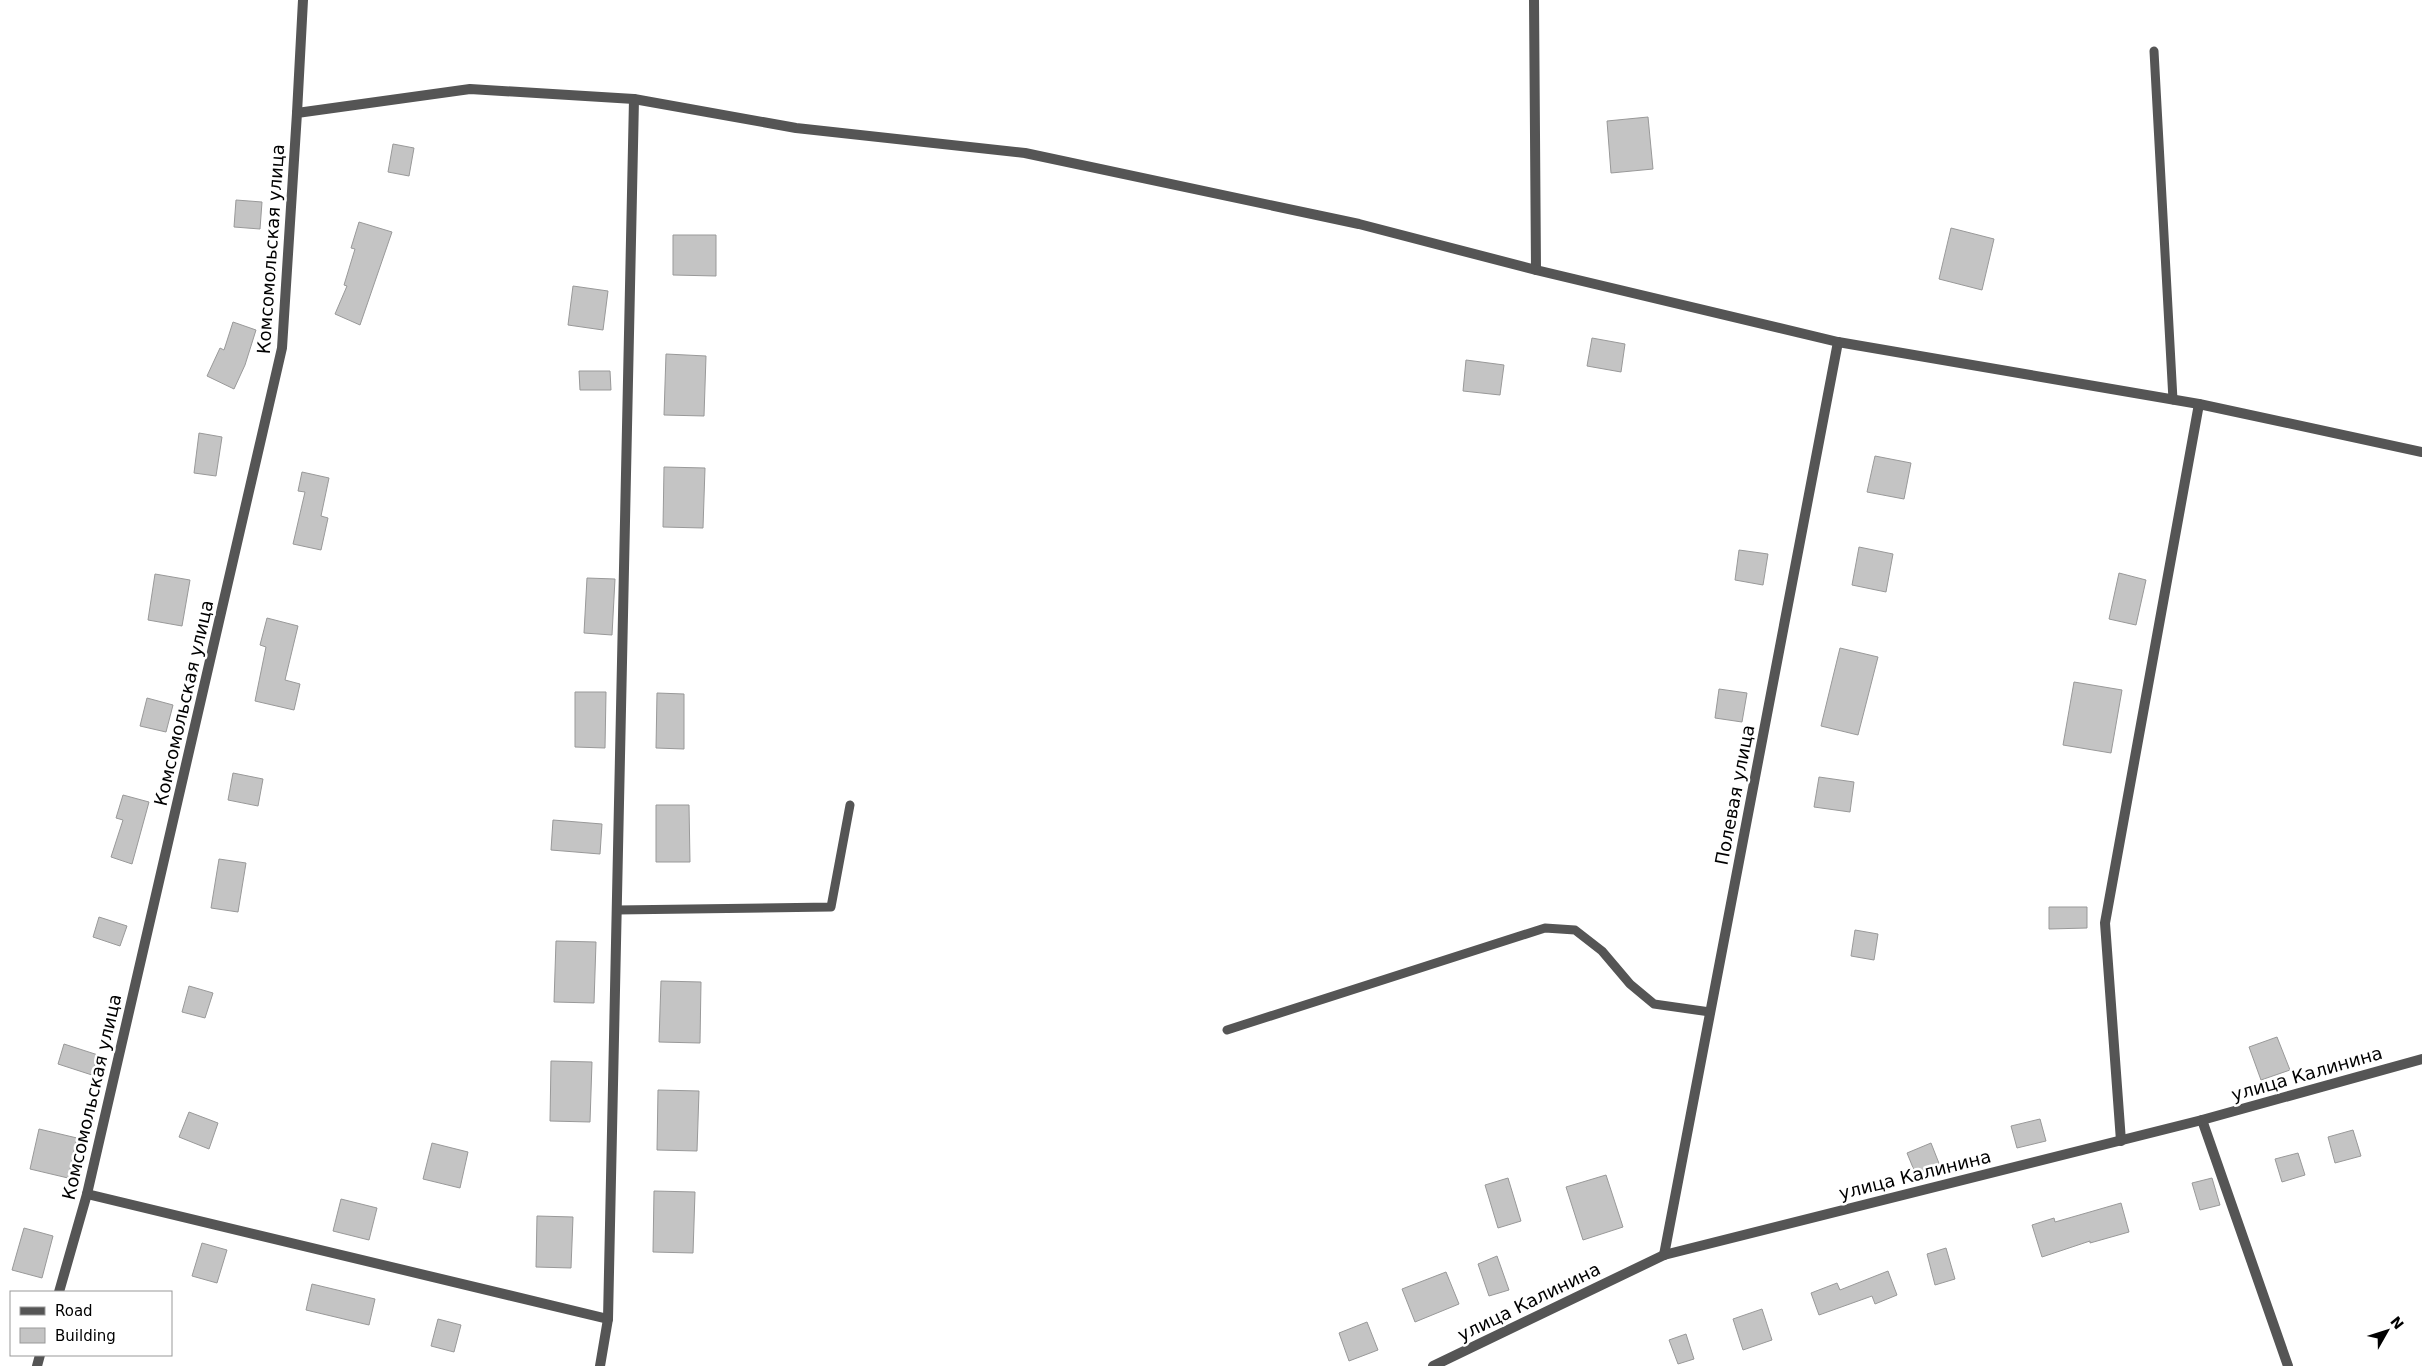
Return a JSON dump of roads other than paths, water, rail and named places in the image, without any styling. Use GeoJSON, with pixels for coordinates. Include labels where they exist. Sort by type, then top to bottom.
{"type":"FeatureCollection","features":[{"type":"Feature","properties":{"kind":"street","name":"Комсомольская улица"},"geometry":{"type":"LineString","coordinates":[[59,1291],[87,1194],[282,348],[303,0]]}},
{"type":"Feature","properties":{"kind":"street"},"geometry":{"type":"LineString","coordinates":[[1534,0],[1536,270]]}},
{"type":"Feature","properties":{"kind":"street"},"geometry":{"type":"LineString","coordinates":[[297,113],[470,89],[634,99],[796,128],[1025,153],[1358,224],[1536,270],[1838,342],[2199,404],[2422,452]]}},
{"type":"Feature","properties":{"kind":"street"},"geometry":{"type":"LineString","coordinates":[[600,1366],[608,1319],[634,99]]}},
{"type":"Feature","properties":{"kind":"street","name":"Полевая улица"},"geometry":{"type":"LineString","coordinates":[[1664,1255],[1838,342]]}},
{"type":"Feature","properties":{"kind":"street"},"geometry":{"type":"LineString","coordinates":[[2121,1141],[2105,923],[2199,404]]}},
{"type":"Feature","properties":{"kind":"street","name":"улица Калинина"},"geometry":{"type":"LineString","coordinates":[[1433,1366],[1664,1255],[2121,1141],[2422,1059]]}},
{"type":"Feature","properties":{"kind":"street"},"geometry":{"type":"LineString","coordinates":[[2202,1120],[2288,1366]]}},
{"type":"Feature","properties":{"kind":"street"},"geometry":{"type":"LineString","coordinates":[[87,1194],[608,1319]]}},
{"type":"Feature","properties":{"kind":"lane"},"geometry":{"type":"LineString","coordinates":[[2154,51],[2173,400]]}},
{"type":"Feature","properties":{"kind":"lane"},"geometry":{"type":"LineString","coordinates":[[617,910],[831,907],[850,805]]}},
{"type":"Feature","properties":{"kind":"lane"},"geometry":{"type":"LineString","coordinates":[[1227,1030],[1545,928],[1575,930],[1602,951],[1630,984],[1654,1004],[1710,1012]]}}]}
